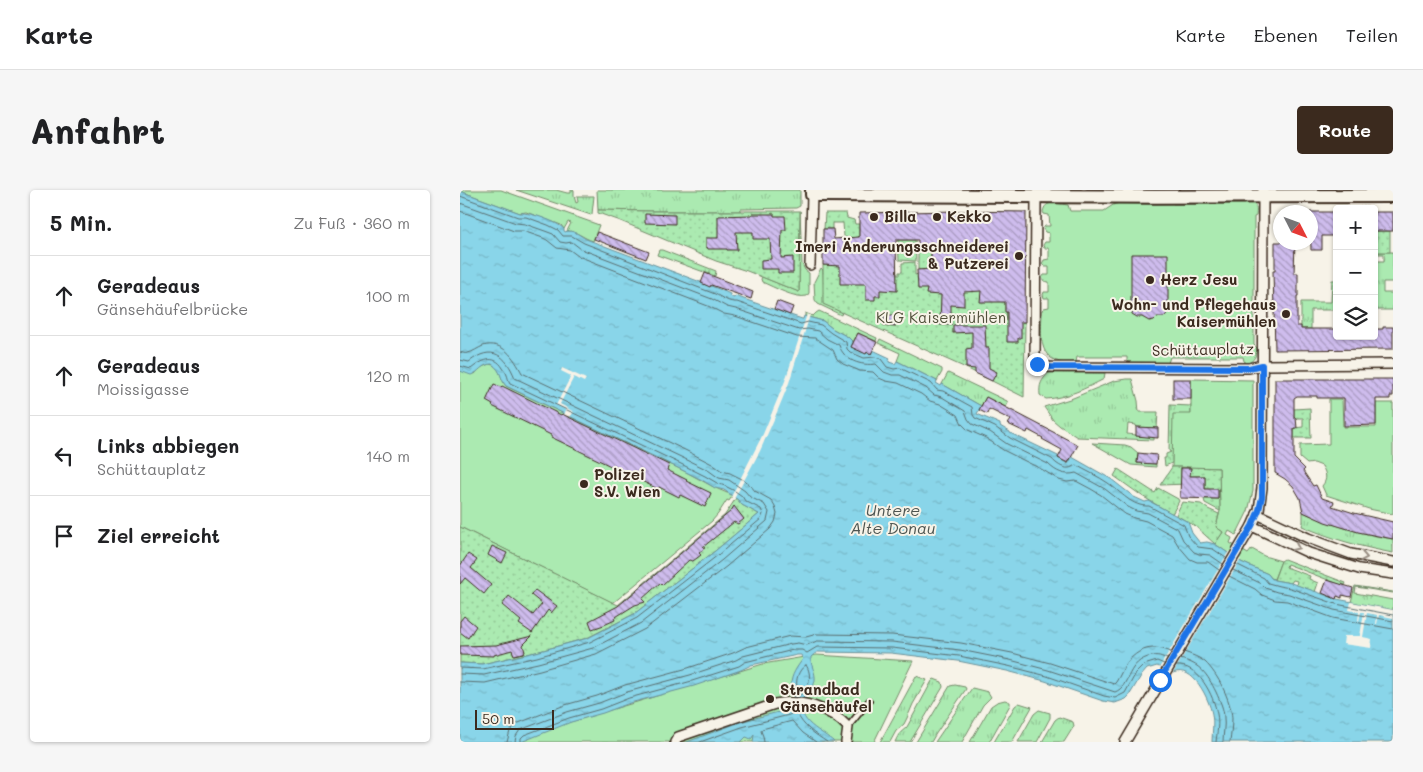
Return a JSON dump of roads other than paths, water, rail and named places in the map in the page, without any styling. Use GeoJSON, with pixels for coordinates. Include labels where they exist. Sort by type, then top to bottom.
{"type":"FeatureCollection","features":[{"type":"Feature","properties":{"kind":"street"},"geometry":{"type":"LineString","coordinates":[[810,265],[812,193],[1263,193],[1393,196]]}},
{"type":"Feature","properties":{"kind":"street","name":"Schüttauplatz"},"geometry":{"type":"LineString","coordinates":[[1036,194],[1035,358],[1037,364],[1042,367],[1249,368],[1262,365],[1263,193]]}},
{"type":"Feature","properties":{"kind":"street"},"geometry":{"type":"LineString","coordinates":[[1125,742],[1252,526],[1257,514],[1262,497],[1262,365],[1393,364]]}},
{"type":"Feature","properties":{"kind":"street"},"geometry":{"type":"LineString","coordinates":[[1257,514],[1308,538],[1351,554],[1393,562]]}},
{"type":"Feature","properties":{"kind":"street"},"geometry":{"type":"LineString","coordinates":[[1252,526],[1309,552],[1359,569],[1393,574]]}},
{"type":"Feature","properties":{"kind":"street"},"geometry":{"type":"LineString","coordinates":[[674,742],[678,737],[788,701],[814,706],[838,717],[848,727],[846,742]]}},
{"type":"Feature","properties":{"kind":"lane"},"geometry":{"type":"LineString","coordinates":[[848,727],[869,701]]}},
{"type":"Feature","properties":{"kind":"water","name":"Untere Alte Donau"},"geometry":{"type":"Polygon","coordinates":[[[460,191],[520,213],[544,218],[561,226],[566,232],[575,232],[586,239],[719,289],[734,298],[735,296],[802,319],[804,316],[823,321],[848,337],[853,342],[851,347],[871,354],[873,350],[890,358],[889,362],[895,364],[897,361],[937,381],[936,383],[941,386],[942,384],[981,406],[977,414],[1000,424],[1010,433],[1058,456],[1058,458],[1068,464],[1072,457],[1111,479],[1134,497],[1145,502],[1149,501],[1188,522],[1192,533],[1200,543],[1215,544],[1241,562],[1268,574],[1274,580],[1291,583],[1337,599],[1393,610],[1393,742],[1212,742],[1212,714],[1199,684],[1187,673],[1173,673],[1157,666],[1147,669],[1129,696],[1115,703],[1103,701],[1045,681],[958,661],[891,653],[817,652],[811,657],[815,680],[804,701],[803,715],[812,725],[834,742],[753,742],[754,735],[751,739],[746,737],[741,742],[687,742],[740,722],[790,709],[793,700],[792,678],[803,659],[801,655],[797,655],[751,665],[694,686],[630,703],[571,722],[521,742],[460,742],[460,663],[482,664],[588,638],[634,614],[759,514],[742,505],[724,490],[715,488],[678,468],[506,386],[498,369],[492,364],[485,365],[471,375],[460,371],[460,191]]]}},
{"type":"Feature","properties":{"kind":"place","name":"Billa"},"geometry":{"type":"Point","coordinates":[874,217]}},
{"type":"Feature","properties":{"kind":"place","name":"Kekko"},"geometry":{"type":"Point","coordinates":[937,217]}},
{"type":"Feature","properties":{"kind":"place","name":"Imeri Änderungsschneiderei & Putzerei"},"geometry":{"type":"Point","coordinates":[1019,256]}},
{"type":"Feature","properties":{"kind":"place","name":"Herz Jesu"},"geometry":{"type":"Point","coordinates":[1150,280]}},
{"type":"Feature","properties":{"kind":"place","name":"Wohn- und Pflegehaus Kaisermühlen"},"geometry":{"type":"Point","coordinates":[1286,314]}},
{"type":"Feature","properties":{"kind":"place","name":"Polizei S.V. Wien"},"geometry":{"type":"Point","coordinates":[584,484]}},
{"type":"Feature","properties":{"kind":"place","name":"Strandbad Gänsehäufel"},"geometry":{"type":"Point","coordinates":[770,699]}},
{"type":"Feature","properties":{"kind":"park label","name":"KLG Kaisermühlen"},"geometry":{"type":"Point","coordinates":[941,318]}}]}
